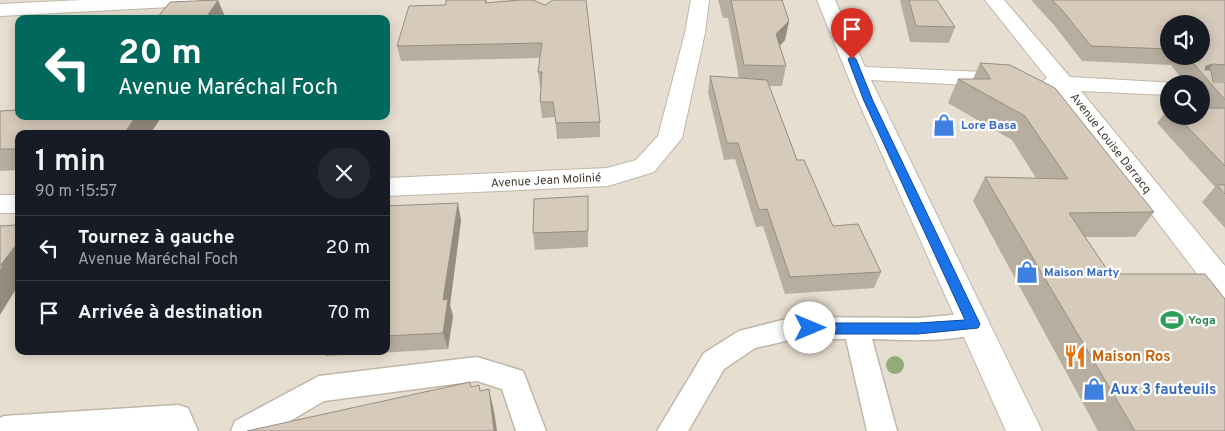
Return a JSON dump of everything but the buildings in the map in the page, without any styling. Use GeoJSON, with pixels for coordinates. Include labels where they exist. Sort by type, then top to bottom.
{"type":"FeatureCollection","features":[{"type":"Feature","properties":{"kind":"street"},"geometry":{"type":"LineString","coordinates":[[0,10],[190,0]]}},
{"type":"Feature","properties":{"kind":"street","name":"Avenue Jean Molinié"},"geometry":{"type":"LineString","coordinates":[[390,187],[608,177],[645,166],[670,138],[695,33],[700,0]]}},
{"type":"Feature","properties":{"kind":"street"},"geometry":{"type":"LineString","coordinates":[[826,0],[869,101],[1024,431]]}},
{"type":"Feature","properties":{"kind":"street","name":"Avenue Louise Darracq"},"geometry":{"type":"LineString","coordinates":[[994,0],[1063,83],[1225,288]]}},
{"type":"Feature","properties":{"kind":"street"},"geometry":{"type":"LineString","coordinates":[[858,73],[1160,88]]}},
{"type":"Feature","properties":{"kind":"street"},"geometry":{"type":"LineString","coordinates":[[0,204],[15,204]]}},
{"type":"Feature","properties":{"kind":"lane"},"geometry":{"type":"LineString","coordinates":[[672,431],[714,362],[748,339],[794,328],[918,329],[974,324]]}},
{"type":"Feature","properties":{"kind":"lane"},"geometry":{"type":"LineString","coordinates":[[856,328],[882,431]]}},
{"type":"Feature","properties":{"kind":"lane"},"geometry":{"type":"LineString","coordinates":[[246,431],[319,389],[477,369],[513,380],[531,431]]}},
{"type":"Feature","properties":{"kind":"lane"},"geometry":{"type":"LineString","coordinates":[[4,430],[178,418],[183,431]]}},
{"type":"Feature","properties":{"kind":"shaded area"},"geometry":{"type":"Polygon","coordinates":[[[0,0],[1225,0],[1225,431],[0,431],[0,0]]]}},
{"type":"Feature","properties":{"kind":"place","name":"Lore Basa"},"geometry":{"type":"Point","coordinates":[944,125]}},
{"type":"Feature","properties":{"kind":"place","name":"Maison Marty"},"geometry":{"type":"Point","coordinates":[1027,272]}},
{"type":"Feature","properties":{"kind":"place","name":"Yoga"},"geometry":{"type":"Point","coordinates":[1172,320]}},
{"type":"Feature","properties":{"kind":"place","name":"Maison Ros"},"geometry":{"type":"Point","coordinates":[1075,356]}},
{"type":"Feature","properties":{"kind":"place","name":"Aux 3 fauteuils"},"geometry":{"type":"Point","coordinates":[1094,389]}},
{"type":"Feature","properties":{"kind":"route"},"geometry":{"type":"LineString","coordinates":[[810,328],[918,329],[974,324],[869,101],[852,59]]}}]}
